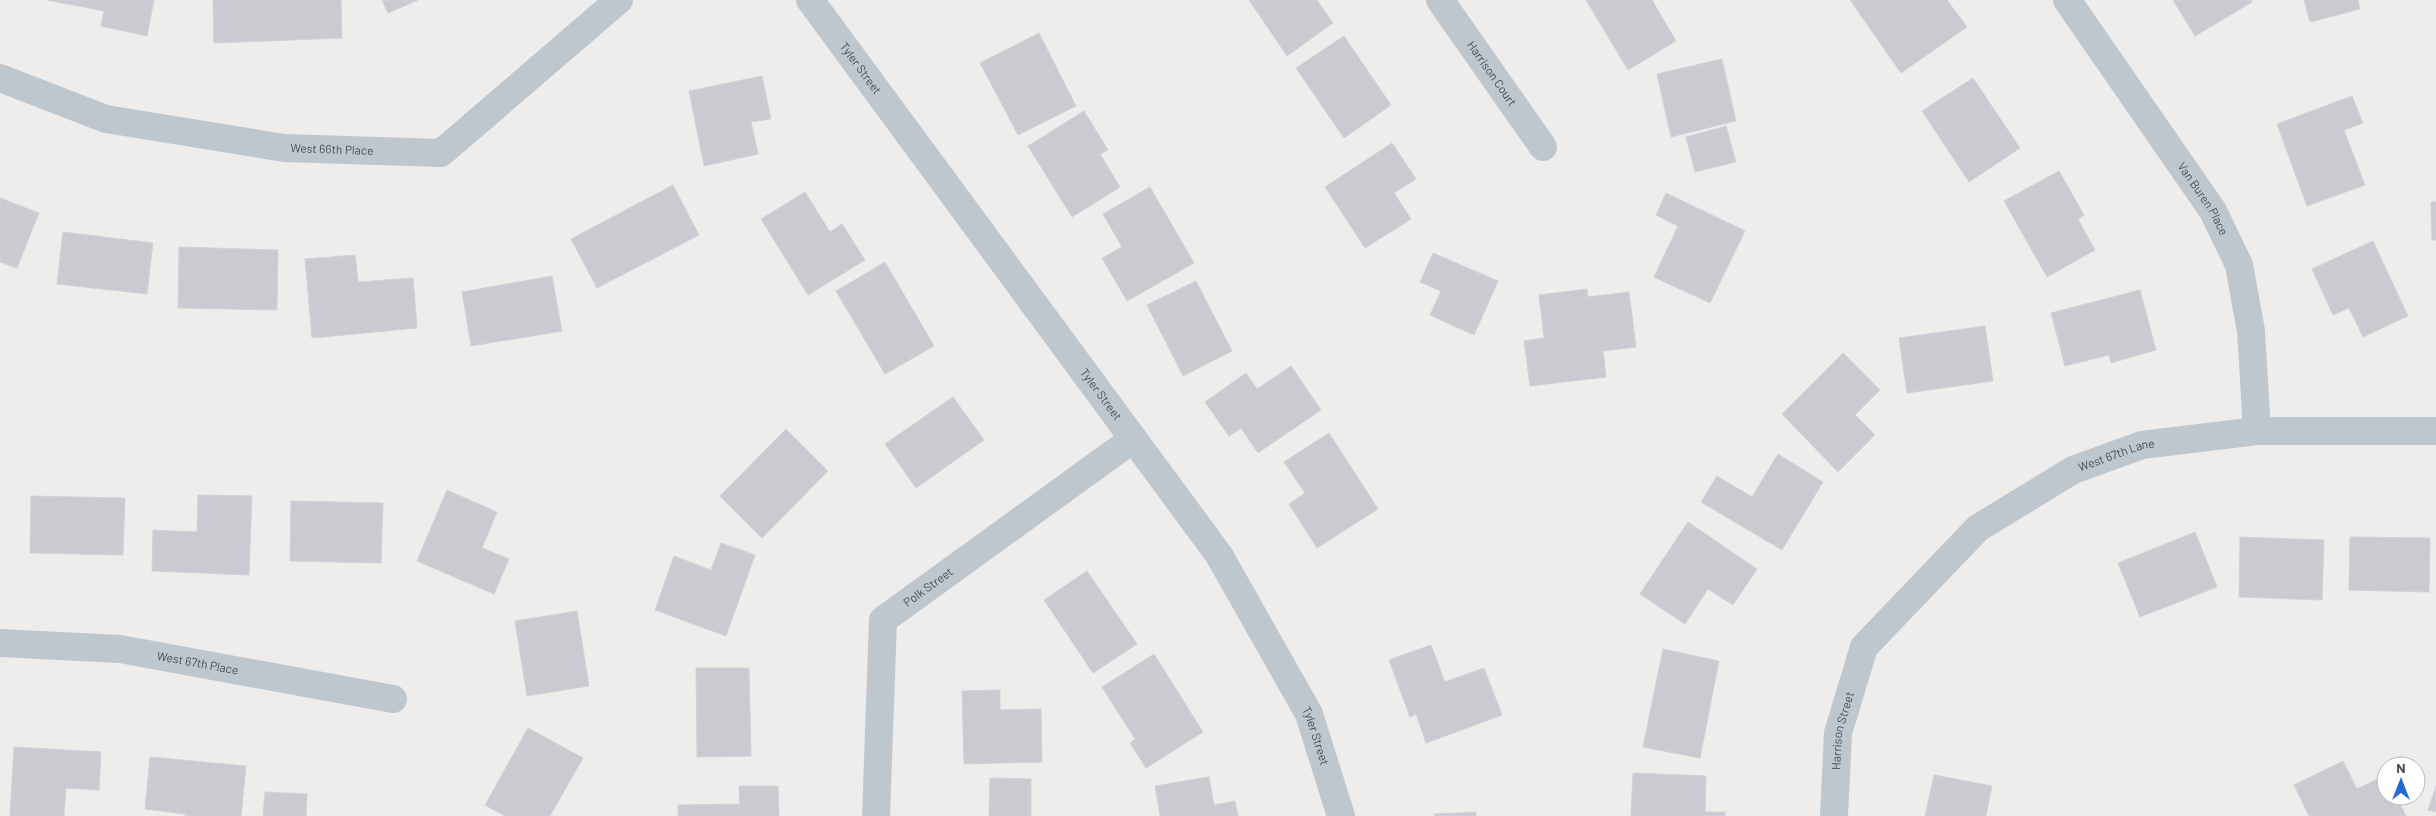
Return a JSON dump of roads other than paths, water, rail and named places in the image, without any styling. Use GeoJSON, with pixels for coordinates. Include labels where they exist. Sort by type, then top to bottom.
{"type":"FeatureCollection","features":[{"type":"Feature","properties":{"kind":"street","name":"West 66th Place"},"geometry":{"type":"LineString","coordinates":[[0,78],[106,119],[284,148],[441,153],[619,0]]}},
{"type":"Feature","properties":{"kind":"street","name":"Tyler Street"},"geometry":{"type":"LineString","coordinates":[[810,0],[1219,555],[1309,714],[1341,816]]}},
{"type":"Feature","properties":{"kind":"street","name":"Harrison Court"},"geometry":{"type":"LineString","coordinates":[[1440,0],[1544,147]]}},
{"type":"Feature","properties":{"kind":"street","name":"Van Buren Place"},"geometry":{"type":"LineString","coordinates":[[2067,0],[2213,211],[2238,265],[2251,331],[2257,431]]}},
{"type":"Feature","properties":{"kind":"street","name":"West 67th Lane"},"geometry":{"type":"LineString","coordinates":[[1864,647],[1978,528],[2073,470],[2142,445],[2257,431],[2436,431]]}},
{"type":"Feature","properties":{"kind":"street","name":"Polk Street"},"geometry":{"type":"LineString","coordinates":[[876,816],[883,620],[1133,439]]}},
{"type":"Feature","properties":{"kind":"street","name":"West 67th Place"},"geometry":{"type":"LineString","coordinates":[[0,642],[120,648],[393,699]]}},
{"type":"Feature","properties":{"kind":"street","name":"Harrison Street"},"geometry":{"type":"LineString","coordinates":[[1834,816],[1838,733],[1864,647]]}}]}
